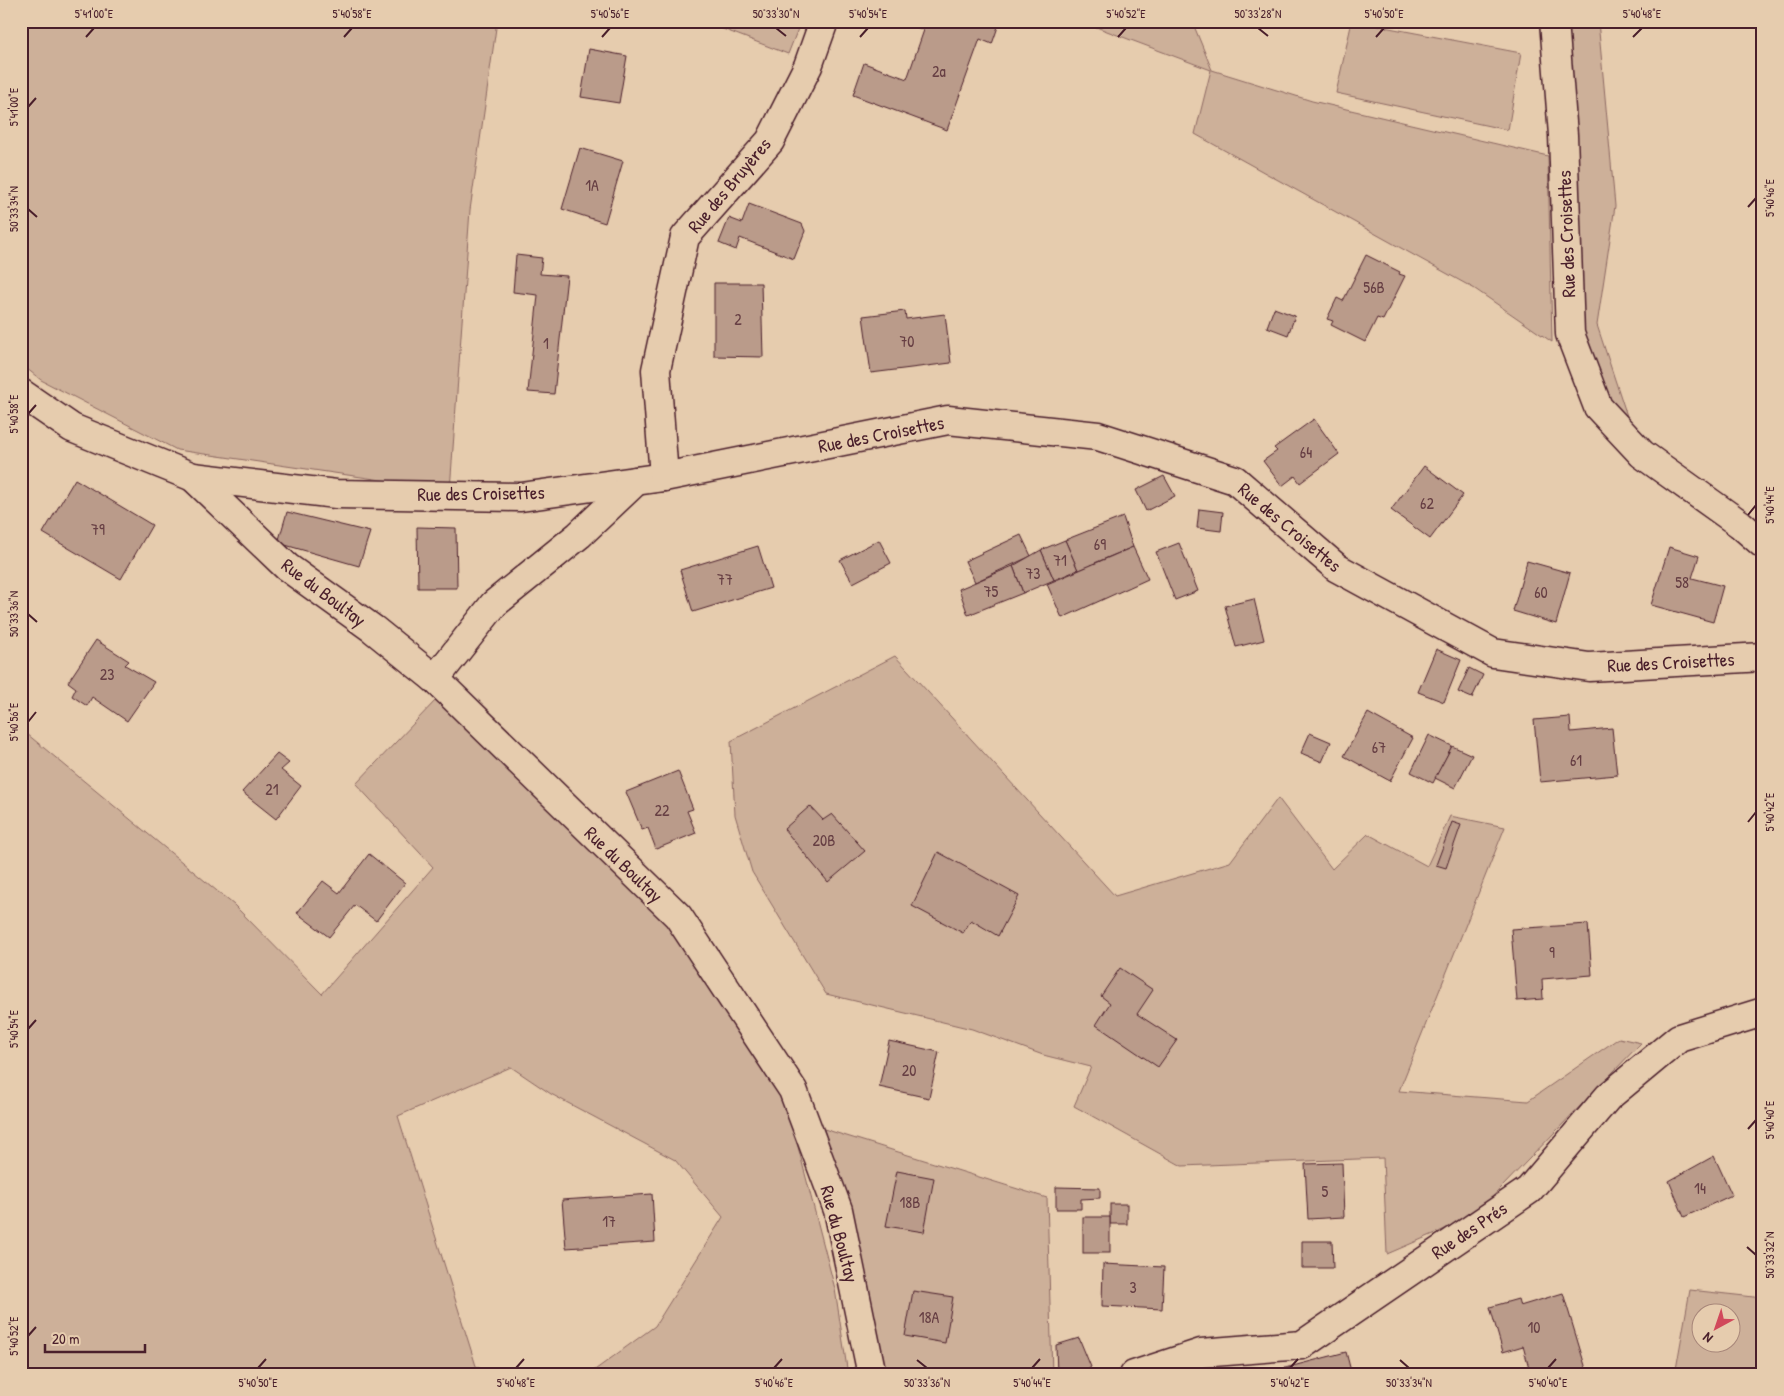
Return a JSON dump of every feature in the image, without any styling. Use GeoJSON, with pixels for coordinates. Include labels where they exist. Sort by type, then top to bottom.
{"type":"FeatureCollection","features":[{"type":"Feature","properties":{"kind":"street","name":"Rue des Bruyères"},"geometry":{"type":"LineString","coordinates":[[664,477],[656,370],[685,237],[770,141],[808,66],[824,21]]}},
{"type":"Feature","properties":{"kind":"street","name":"Rue des Croisettes"},"geometry":{"type":"LineString","coordinates":[[1554,21],[1562,135],[1570,334],[1598,407],[1642,454],[1740,524],[1763,544]]}},
{"type":"Feature","properties":{"kind":"street","name":"Rue des Croisettes"},"geometry":{"type":"LineString","coordinates":[[21,393],[72,428],[193,477],[336,494],[521,497],[664,477],[948,420],[1098,436],[1235,480],[1337,568],[1493,653],[1589,667],[1763,657]]}},
{"type":"Feature","properties":{"kind":"street","name":"Rue du Boultay"},"geometry":{"type":"LineString","coordinates":[[193,477],[287,567],[373,629],[435,680],[678,916],[792,1090],[838,1210],[872,1375]]}},
{"type":"Feature","properties":{"kind":"street"},"geometry":{"type":"LineString","coordinates":[[435,680],[494,604],[580,535],[636,481]]}},
{"type":"Feature","properties":{"kind":"street","name":"Rue des Prés"},"geometry":{"type":"LineString","coordinates":[[1134,1375],[1201,1353],[1302,1345],[1528,1190],[1608,1097],[1679,1038],[1763,1012]]}},
{"type":"Feature","properties":{"kind":"shaded area"},"geometry":{"type":"Polygon","coordinates":[[[21,21],[497,21],[470,210],[450,490],[177,450],[41,380],[21,364],[21,21]]]}},
{"type":"Feature","properties":{"kind":"shaded area"},"geometry":{"type":"Polygon","coordinates":[[[702,21],[801,21],[788,54],[702,21]]]}},
{"type":"Feature","properties":{"kind":"shaded area"},"geometry":{"type":"Polygon","coordinates":[[[1080,21],[1192,21],[1212,70],[1312,101],[1548,156],[1552,342],[1475,289],[1195,134],[1211,70],[1080,21]]]}},
{"type":"Feature","properties":{"kind":"shaded area"},"geometry":{"type":"Polygon","coordinates":[[[1352,21],[1521,53],[1508,130],[1336,93],[1352,21]]]}},
{"type":"Feature","properties":{"kind":"shaded area"},"geometry":{"type":"Polygon","coordinates":[[[1564,21],[1598,21],[1615,206],[1597,325],[1627,416],[1614,407],[1579,329],[1564,21]]]}},
{"type":"Feature","properties":{"kind":"shaded area"},"geometry":{"type":"Polygon","coordinates":[[[895,656],[1115,896],[1230,862],[1278,798],[1332,869],[1368,834],[1427,866],[1450,816],[1505,827],[1399,1091],[1528,1101],[1619,1038],[1641,1043],[1473,1217],[1387,1254],[1383,1158],[1182,1166],[1074,1106],[1091,1067],[1043,1055],[972,1029],[826,994],[752,872],[735,815],[731,741],[895,656]]]}},
{"type":"Feature","properties":{"kind":"shaded area"},"geometry":{"type":"Polygon","coordinates":[[[436,700],[669,921],[784,1093],[835,1289],[848,1375],[588,1375],[655,1326],[723,1217],[675,1160],[551,1094],[511,1067],[398,1116],[476,1366],[490,1375],[21,1375],[21,729],[234,905],[322,994],[433,867],[356,784],[436,700]]]}},
{"type":"Feature","properties":{"kind":"shaded area"},"geometry":{"type":"Polygon","coordinates":[[[824,1129],[1047,1198],[1052,1375],[885,1375],[824,1129]]]}},
{"type":"Feature","properties":{"kind":"shaded area"},"geometry":{"type":"Polygon","coordinates":[[[1690,1290],[1763,1298],[1763,1375],[1675,1375],[1690,1290]]]}},
{"type":"Feature","properties":{"kind":"building"},"geometry":{"type":"Polygon","coordinates":[[[900,21],[1000,21],[992,44],[980,39],[947,130],[853,95],[864,63],[907,79],[924,30],[900,21]]]}},
{"type":"Feature","properties":{"kind":"building"},"geometry":{"type":"Polygon","coordinates":[[[589,49],[627,56],[619,103],[581,97],[589,49]]]}},
{"type":"Feature","properties":{"kind":"building"},"geometry":{"type":"Polygon","coordinates":[[[580,148],[623,161],[605,223],[562,209],[580,148]]]}},
{"type":"Feature","properties":{"kind":"building"},"geometry":{"type":"Polygon","coordinates":[[[749,204],[802,224],[805,231],[794,259],[740,238],[736,250],[719,243],[729,218],[742,223],[749,204]]]}},
{"type":"Feature","properties":{"kind":"building"},"geometry":{"type":"Polygon","coordinates":[[[516,255],[542,258],[540,274],[567,276],[554,394],[528,392],[538,295],[513,292],[516,255]]]}},
{"type":"Feature","properties":{"kind":"building"},"geometry":{"type":"Polygon","coordinates":[[[1366,255],[1405,276],[1383,320],[1377,318],[1365,342],[1331,325],[1333,321],[1327,319],[1337,298],[1343,301],[1366,255]]]}},
{"type":"Feature","properties":{"kind":"building"},"geometry":{"type":"Polygon","coordinates":[[[714,283],[761,283],[763,357],[714,356],[714,283]]]}},
{"type":"Feature","properties":{"kind":"building"},"geometry":{"type":"Polygon","coordinates":[[[1274,308],[1295,316],[1288,335],[1267,327],[1274,308]]]}},
{"type":"Feature","properties":{"kind":"building"},"geometry":{"type":"Polygon","coordinates":[[[905,311],[906,319],[945,314],[951,363],[871,373],[863,316],[905,311]]]}},
{"type":"Feature","properties":{"kind":"building"},"geometry":{"type":"Polygon","coordinates":[[[1314,419],[1339,454],[1300,483],[1295,476],[1282,486],[1263,461],[1277,451],[1274,448],[1314,419]]]}},
{"type":"Feature","properties":{"kind":"building"},"geometry":{"type":"Polygon","coordinates":[[[1424,466],[1463,495],[1430,539],[1391,510],[1424,466]]]}},
{"type":"Feature","properties":{"kind":"building"},"geometry":{"type":"Polygon","coordinates":[[[1164,476],[1175,496],[1146,511],[1136,490],[1164,476]]]}},
{"type":"Feature","properties":{"kind":"building"},"geometry":{"type":"Polygon","coordinates":[[[75,479],[152,525],[121,579],[43,533],[75,479]]]}},
{"type":"Feature","properties":{"kind":"building"},"geometry":{"type":"Polygon","coordinates":[[[1199,509],[1223,512],[1221,531],[1197,528],[1199,509]]]}},
{"type":"Feature","properties":{"kind":"building"},"geometry":{"type":"Polygon","coordinates":[[[287,512],[370,532],[359,566],[278,543],[287,512]]]}},
{"type":"Feature","properties":{"kind":"building"},"geometry":{"type":"Polygon","coordinates":[[[1123,517],[1133,547],[1078,570],[1065,540],[1123,517]]]}},
{"type":"Feature","properties":{"kind":"building"},"geometry":{"type":"Polygon","coordinates":[[[417,527],[456,528],[457,588],[418,588],[417,527]]]}},
{"type":"Feature","properties":{"kind":"building"},"geometry":{"type":"Polygon","coordinates":[[[1021,535],[1031,556],[975,582],[965,561],[1021,535]]]}},
{"type":"Feature","properties":{"kind":"building"},"geometry":{"type":"Polygon","coordinates":[[[879,540],[891,563],[853,583],[840,560],[879,540]]]}},
{"type":"Feature","properties":{"kind":"building"},"geometry":{"type":"Polygon","coordinates":[[[1065,540],[1078,570],[1054,580],[1041,550],[1065,540]]]}},
{"type":"Feature","properties":{"kind":"building"},"geometry":{"type":"Polygon","coordinates":[[[1179,543],[1198,591],[1175,600],[1156,552],[1179,543]]]}},
{"type":"Feature","properties":{"kind":"building"},"geometry":{"type":"Polygon","coordinates":[[[758,546],[771,588],[693,612],[680,570],[758,546]]]}},
{"type":"Feature","properties":{"kind":"building"},"geometry":{"type":"Polygon","coordinates":[[[1133,547],[1148,579],[1062,618],[1047,584],[1133,547]]]}},
{"type":"Feature","properties":{"kind":"building"},"geometry":{"type":"Polygon","coordinates":[[[1669,547],[1699,556],[1692,578],[1723,586],[1713,622],[1651,605],[1669,547]]]}},
{"type":"Feature","properties":{"kind":"building"},"geometry":{"type":"Polygon","coordinates":[[[1041,550],[1054,580],[1023,593],[1013,566],[1041,550]]]}},
{"type":"Feature","properties":{"kind":"building"},"geometry":{"type":"Polygon","coordinates":[[[1527,561],[1570,573],[1556,624],[1513,611],[1527,561]]]}},
{"type":"Feature","properties":{"kind":"building"},"geometry":{"type":"Polygon","coordinates":[[[1013,566],[1023,593],[968,615],[959,589],[1013,566]]]}},
{"type":"Feature","properties":{"kind":"building"},"geometry":{"type":"Polygon","coordinates":[[[1254,599],[1264,640],[1236,647],[1225,606],[1254,599]]]}},
{"type":"Feature","properties":{"kind":"building"},"geometry":{"type":"Polygon","coordinates":[[[96,640],[129,661],[125,665],[154,682],[127,721],[92,697],[87,706],[72,696],[76,688],[68,682],[96,640]]]}},
{"type":"Feature","properties":{"kind":"building"},"geometry":{"type":"Polygon","coordinates":[[[1436,649],[1461,660],[1444,702],[1418,692],[1436,649]]]}},
{"type":"Feature","properties":{"kind":"building"},"geometry":{"type":"Polygon","coordinates":[[[1469,668],[1483,675],[1472,698],[1458,692],[1469,668]]]}},
{"type":"Feature","properties":{"kind":"building"},"geometry":{"type":"Polygon","coordinates":[[[1368,713],[1413,738],[1390,781],[1344,756],[1368,713]]]}},
{"type":"Feature","properties":{"kind":"building"},"geometry":{"type":"Polygon","coordinates":[[[1570,717],[1571,732],[1612,728],[1617,775],[1540,782],[1534,720],[1570,717]]]}},
{"type":"Feature","properties":{"kind":"building"},"geometry":{"type":"Polygon","coordinates":[[[1310,733],[1331,742],[1322,762],[1301,753],[1310,733]]]}},
{"type":"Feature","properties":{"kind":"building"},"geometry":{"type":"Polygon","coordinates":[[[1429,735],[1452,746],[1433,783],[1411,772],[1429,735]]]}},
{"type":"Feature","properties":{"kind":"building"},"geometry":{"type":"Polygon","coordinates":[[[1452,746],[1472,755],[1455,788],[1435,778],[1452,746]]]}},
{"type":"Feature","properties":{"kind":"building"},"geometry":{"type":"Polygon","coordinates":[[[277,754],[289,763],[281,770],[301,786],[276,819],[242,792],[277,754]]]}},
{"type":"Feature","properties":{"kind":"building"},"geometry":{"type":"Polygon","coordinates":[[[678,771],[693,809],[687,811],[696,833],[656,849],[648,828],[642,830],[626,792],[678,771]]]}},
{"type":"Feature","properties":{"kind":"building"},"geometry":{"type":"Polygon","coordinates":[[[810,806],[823,820],[832,814],[865,851],[828,882],[784,829],[810,806]]]}},
{"type":"Feature","properties":{"kind":"building"},"geometry":{"type":"Polygon","coordinates":[[[1452,822],[1461,825],[1446,868],[1436,865],[1452,822]]]}},
{"type":"Feature","properties":{"kind":"building"},"geometry":{"type":"Polygon","coordinates":[[[938,852],[1019,896],[998,936],[971,920],[963,933],[912,906],[938,852]]]}},
{"type":"Feature","properties":{"kind":"building"},"geometry":{"type":"Polygon","coordinates":[[[369,854],[405,883],[376,921],[355,905],[329,937],[297,913],[323,881],[339,893],[369,854]]]}},
{"type":"Feature","properties":{"kind":"building"},"geometry":{"type":"Polygon","coordinates":[[[1588,924],[1592,975],[1542,979],[1543,999],[1517,1001],[1511,929],[1588,924]]]}},
{"type":"Feature","properties":{"kind":"building"},"geometry":{"type":"Polygon","coordinates":[[[1120,968],[1153,990],[1137,1014],[1177,1040],[1158,1067],[1096,1025],[1110,1003],[1101,996],[1120,968]]]}},
{"type":"Feature","properties":{"kind":"building"},"geometry":{"type":"Polygon","coordinates":[[[889,1041],[939,1052],[929,1098],[879,1087],[889,1041]]]}},
{"type":"Feature","properties":{"kind":"building"},"geometry":{"type":"Polygon","coordinates":[[[1714,1156],[1732,1195],[1684,1217],[1669,1181],[1714,1156]]]}},
{"type":"Feature","properties":{"kind":"building"},"geometry":{"type":"Polygon","coordinates":[[[1342,1163],[1344,1217],[1308,1219],[1305,1164],[1342,1163]]]}},
{"type":"Feature","properties":{"kind":"building"},"geometry":{"type":"Polygon","coordinates":[[[897,1171],[934,1178],[924,1232],[886,1226],[897,1171]]]}},
{"type":"Feature","properties":{"kind":"building"},"geometry":{"type":"Polygon","coordinates":[[[1056,1187],[1100,1188],[1100,1198],[1081,1199],[1081,1209],[1056,1209],[1056,1187]]]}},
{"type":"Feature","properties":{"kind":"building"},"geometry":{"type":"Polygon","coordinates":[[[652,1194],[655,1242],[566,1248],[562,1200],[652,1194]]]}},
{"type":"Feature","properties":{"kind":"building"},"geometry":{"type":"Polygon","coordinates":[[[1110,1204],[1127,1204],[1127,1224],[1110,1224],[1110,1204]]]}},
{"type":"Feature","properties":{"kind":"building"},"geometry":{"type":"Polygon","coordinates":[[[1083,1217],[1110,1217],[1110,1253],[1083,1253],[1083,1217]]]}},
{"type":"Feature","properties":{"kind":"building"},"geometry":{"type":"Polygon","coordinates":[[[1302,1241],[1332,1241],[1333,1268],[1302,1268],[1302,1241]]]}},
{"type":"Feature","properties":{"kind":"building"},"geometry":{"type":"Polygon","coordinates":[[[1103,1264],[1164,1267],[1162,1309],[1102,1306],[1103,1264]]]}},
{"type":"Feature","properties":{"kind":"building"},"geometry":{"type":"Polygon","coordinates":[[[913,1291],[953,1297],[945,1343],[905,1336],[913,1291]]]}},
{"type":"Feature","properties":{"kind":"building"},"geometry":{"type":"Polygon","coordinates":[[[1563,1293],[1586,1369],[1568,1375],[1531,1375],[1523,1346],[1503,1352],[1490,1307],[1518,1299],[1520,1306],[1563,1293]]]}},
{"type":"Feature","properties":{"kind":"building"},"geometry":{"type":"Polygon","coordinates":[[[1079,1338],[1091,1367],[1081,1375],[1057,1375],[1056,1345],[1079,1338]]]}},
{"type":"Feature","properties":{"kind":"building"},"geometry":{"type":"Polygon","coordinates":[[[1346,1352],[1352,1375],[1291,1375],[1289,1367],[1346,1352]]]}},
{"type":"Feature","properties":{"kind":"building"},"geometry":{"type":"Polygon","coordinates":[[[1289,1367],[1291,1375],[1262,1374],[1289,1367]]]}}]}
